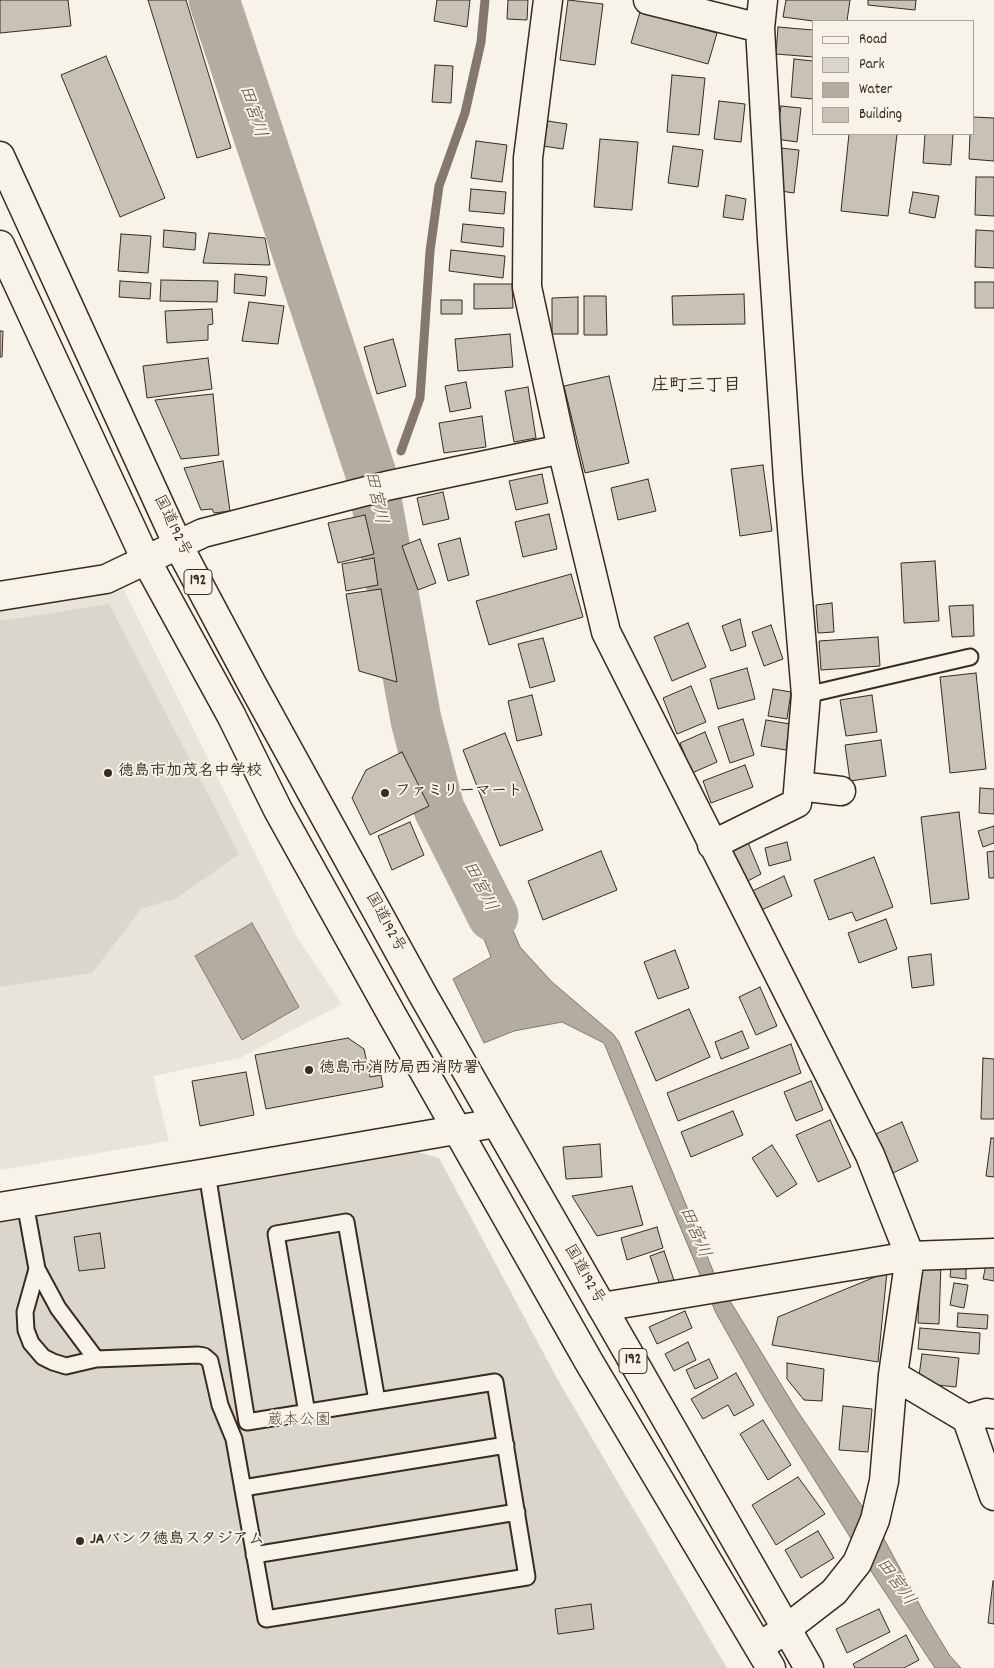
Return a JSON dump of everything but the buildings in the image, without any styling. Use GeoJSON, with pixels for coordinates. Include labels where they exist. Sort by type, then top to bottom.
{"type":"FeatureCollection","features":[{"type":"Feature","properties":{"kind":"main road"},"geometry":{"type":"LineString","coordinates":[[548,0],[528,158],[526,287],[562,449],[606,632],[870,1155],[910,1256],[893,1375],[884,1481],[875,1520],[857,1563],[834,1592],[786,1629],[765,1657]]}},
{"type":"Feature","properties":{"kind":"main road"},"geometry":{"type":"LineString","coordinates":[[648,0],[760,28]]}},
{"type":"Feature","properties":{"kind":"main road"},"geometry":{"type":"LineString","coordinates":[[712,845],[797,803],[806,695],[788,480],[760,28],[763,0]]}},
{"type":"Feature","properties":{"kind":"main road","name":"国道192号"},"geometry":{"type":"LineString","coordinates":[[0,156],[178,545],[252,684],[424,996],[809,1668]]}},
{"type":"Feature","properties":{"kind":"main road","name":"192"},"geometry":{"type":"LineString","coordinates":[[0,245],[146,560],[231,715],[278,810],[589,1362],[765,1657]]}},
{"type":"Feature","properties":{"kind":"main road"},"geometry":{"type":"LineString","coordinates":[[0,596],[106,579],[203,533],[375,489],[562,449]]}},
{"type":"Feature","properties":{"kind":"main road"},"geometry":{"type":"LineString","coordinates":[[799,786],[842,791]]}},
{"type":"Feature","properties":{"kind":"main road"},"geometry":{"type":"LineString","coordinates":[[12,1205],[207,1174],[496,1123]]}},
{"type":"Feature","properties":{"kind":"main road"},"geometry":{"type":"LineString","coordinates":[[602,1307],[910,1256],[994,1253]]}},
{"type":"Feature","properties":{"kind":"main road"},"geometry":{"type":"LineString","coordinates":[[893,1375],[967,1420],[994,1496]]}},
{"type":"Feature","properties":{"kind":"main road"},"geometry":{"type":"LineString","coordinates":[[967,1420],[986,1413],[994,1414]]}},
{"type":"Feature","properties":{"kind":"lane"},"geometry":{"type":"LineString","coordinates":[[806,695],[970,657]]}},
{"type":"Feature","properties":{"kind":"lane"},"geometry":{"type":"LineString","coordinates":[[37,1269],[25,1312],[26,1330],[30,1343],[43,1357],[66,1366],[96,1358],[198,1354],[210,1361],[220,1405],[234,1439],[266,1619],[527,1577],[495,1382],[247,1422],[207,1174]]}},
{"type":"Feature","properties":{"kind":"lane"},"geometry":{"type":"LineString","coordinates":[[12,1205],[37,1269],[58,1308],[96,1358]]}},
{"type":"Feature","properties":{"kind":"lane"},"geometry":{"type":"LineString","coordinates":[[307,1413],[276,1234],[346,1222],[377,1400]]}},
{"type":"Feature","properties":{"kind":"lane"},"geometry":{"type":"LineString","coordinates":[[243,1488],[506,1446]]}},
{"type":"Feature","properties":{"kind":"lane"},"geometry":{"type":"LineString","coordinates":[[254,1555],[516,1512]]}},
{"type":"Feature","properties":{"kind":"shaded area","name":"徳島市加茂名中学校"},"geometry":{"type":"Polygon","coordinates":[[[124,590],[297,937],[342,1004],[240,1058],[153,1076],[169,1141],[0,1170],[0,610],[124,590]]]}},
{"type":"Feature","properties":{"kind":"green space"},"geometry":{"type":"Polygon","coordinates":[[[109,604],[239,854],[177,898],[141,909],[92,973],[0,987],[0,621],[109,604]]]}},
{"type":"Feature","properties":{"kind":"green space","name":"蔵本公園"},"geometry":{"type":"Polygon","coordinates":[[[418,1152],[439,1158],[559,1382],[727,1668],[0,1668],[0,1223],[418,1152]]]}},
{"type":"Feature","properties":{"kind":"water"},"geometry":{"type":"Polygon","coordinates":[[[478,848],[520,947],[552,982],[613,1034],[619,1042],[716,1278],[796,1409],[883,1537],[925,1615],[950,1656],[961,1668],[935,1668],[873,1574],[765,1400],[716,1313],[604,1043],[562,1022],[514,1031],[484,1043],[453,979],[491,957],[452,857],[478,848]]]}},
{"type":"Feature","properties":{"kind":"water"},"geometry":{"type":"Polygon","coordinates":[[[252,923],[299,1007],[242,1040],[195,956],[252,923]]]}},
{"type":"Feature","properties":{"kind":"waterway","name":"田宮川"},"geometry":{"type":"LineString","coordinates":[[214,0],[372,477],[416,720],[439,809],[493,916]]}},
{"type":"Feature","properties":{"kind":"waterway"},"geometry":{"type":"LineString","coordinates":[[401,451],[420,398],[430,251],[439,186],[465,113],[481,42],[485,0]]}},
{"type":"Feature","properties":{"kind":"waterway"},"geometry":{"type":"LineString","coordinates":[[372,477],[384,468]]}},
{"type":"Feature","properties":{"kind":"place","name":"徳島市加茂名中学校"},"geometry":{"type":"Point","coordinates":[108,773]}},
{"type":"Feature","properties":{"kind":"place","name":"ファミリーマート"},"geometry":{"type":"Point","coordinates":[385,793]}},
{"type":"Feature","properties":{"kind":"place","name":"徳島市消防局西消防署"},"geometry":{"type":"Point","coordinates":[309,1070]}},
{"type":"Feature","properties":{"kind":"place","name":"JAバンク徳島スタジアム"},"geometry":{"type":"Point","coordinates":[80,1541]}},
{"type":"Feature","properties":{"kind":"district","name":"庄町三丁目"},"geometry":{"type":"Point","coordinates":[696,388]}}]}
